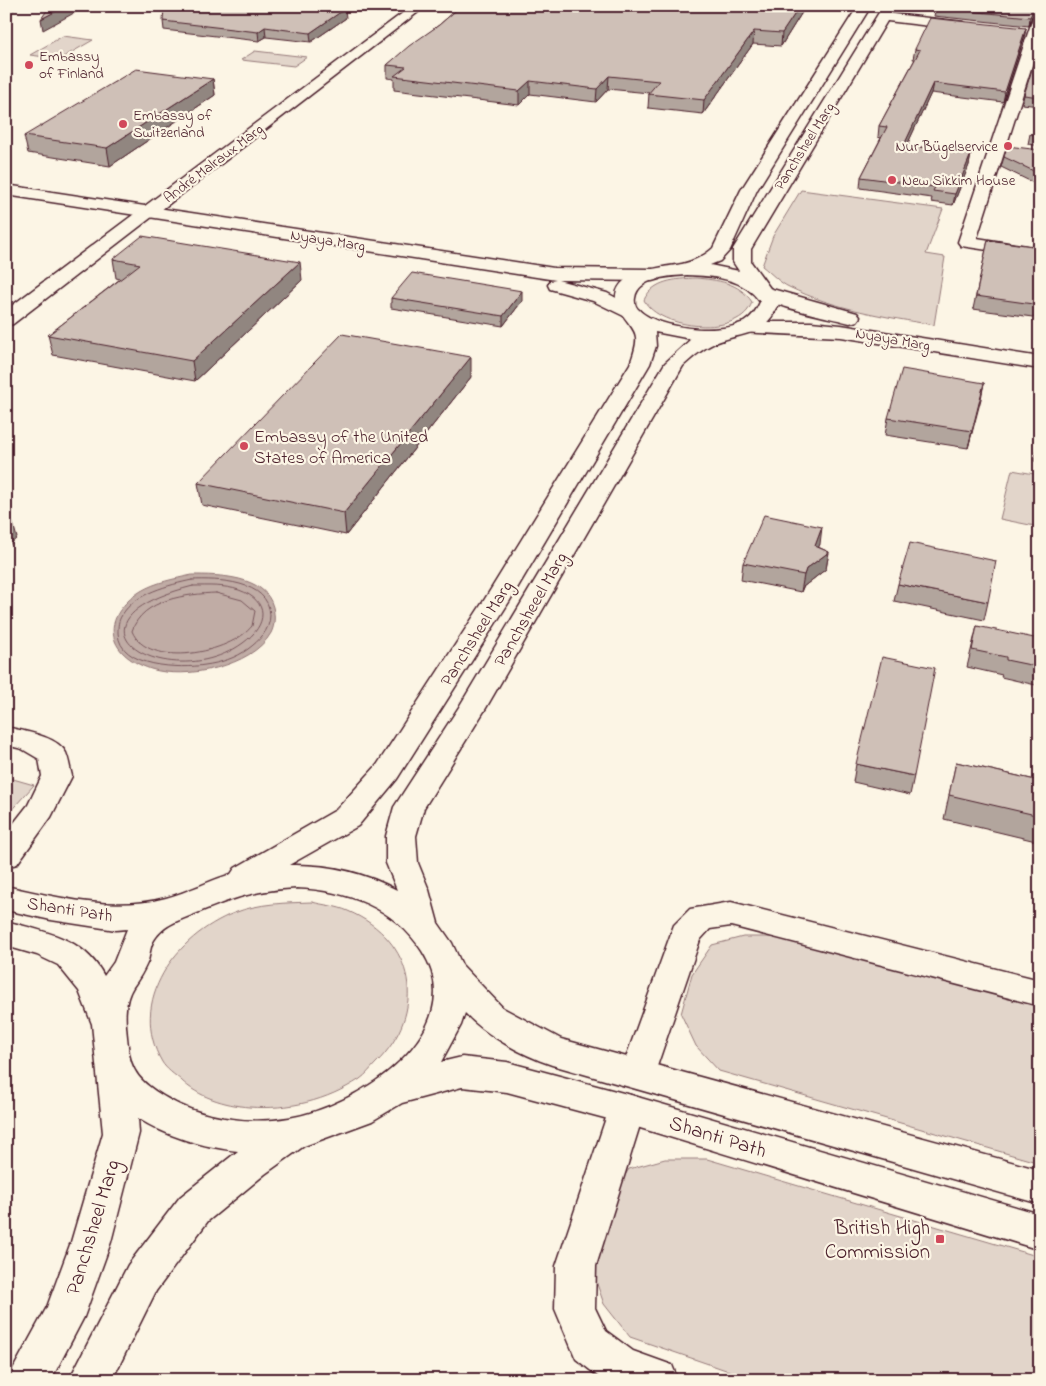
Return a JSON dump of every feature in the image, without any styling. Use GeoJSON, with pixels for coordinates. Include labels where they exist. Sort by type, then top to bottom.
{"type":"FeatureCollection","features":[{"type":"Feature","properties":{"kind":"main road"},"geometry":{"type":"LineString","coordinates":[[6,9],[12,6]]}},
{"type":"Feature","properties":{"kind":"main road","name":"André Malraux Marg"},"geometry":{"type":"LineString","coordinates":[[6,320],[420,6]]}},
{"type":"Feature","properties":{"kind":"main road","name":"Panchsheel Marg"},"geometry":{"type":"LineString","coordinates":[[687,269],[714,257],[721,250],[749,190],[864,6]]}},
{"type":"Feature","properties":{"kind":"main road"},"geometry":{"type":"LineString","coordinates":[[887,12],[978,27]]}},
{"type":"Feature","properties":{"kind":"main road","name":"Panchsheel Marg"},"geometry":{"type":"LineString","coordinates":[[762,290],[742,262],[742,249],[887,12]]}},
{"type":"Feature","properties":{"kind":"main road"},"geometry":{"type":"LineString","coordinates":[[1018,31],[1037,26],[1034,60],[998,148],[967,242],[1040,253]]}},
{"type":"Feature","properties":{"kind":"main road"},"geometry":{"type":"LineString","coordinates":[[998,148],[1015,150]]}},
{"type":"Feature","properties":{"kind":"main road","name":"Nyaya Marg"},"geometry":{"type":"LineString","coordinates":[[6,190],[142,217],[562,286],[600,296],[635,316],[666,330],[694,334],[741,329],[811,328],[841,330],[1040,363]]}},
{"type":"Feature","properties":{"kind":"main road","name":"Nyaya Marg"},"geometry":{"type":"LineString","coordinates":[[6,202],[142,217],[554,274],[652,274]]}},
{"type":"Feature","properties":{"kind":"main road"},"geometry":{"type":"LineString","coordinates":[[652,274],[687,269]]}},
{"type":"Feature","properties":{"kind":"main road","name":"Nyaya Marg"},"geometry":{"type":"LineString","coordinates":[[687,269],[715,271],[732,275],[762,290],[834,314],[1040,348]]}},
{"type":"Feature","properties":{"kind":"main road","name":"Panchsheel Marg"},"geometry":{"type":"LineString","coordinates":[[227,886],[347,818],[387,772],[496,602],[640,364],[648,342],[645,330],[624,303],[626,292],[635,282],[652,274]]}},
{"type":"Feature","properties":{"kind":"main road"},"geometry":{"type":"LineString","coordinates":[[741,329],[759,321],[768,312],[770,302],[762,290]]}},
{"type":"Feature","properties":{"kind":"main road","name":"Panchsheeel Marg"},"geometry":{"type":"LineString","coordinates":[[423,927],[413,890],[402,863],[401,836],[410,807],[472,708],[588,508],[675,364],[689,349],[707,338],[741,329]]}},
{"type":"Feature","properties":{"kind":"main road"},"geometry":{"type":"LineString","coordinates":[[6,736],[31,742],[52,754],[57,776],[40,810],[6,856]]}},
{"type":"Feature","properties":{"kind":"main road"},"geometry":{"type":"LineString","coordinates":[[109,1026],[112,995],[130,964],[138,937],[164,911],[227,886],[264,878],[294,876],[322,878],[350,884],[377,894],[402,908],[423,927]]}},
{"type":"Feature","properties":{"kind":"main road","name":"Shanti Path"},"geometry":{"type":"LineString","coordinates":[[6,898],[51,908],[116,918],[164,911]]}},
{"type":"Feature","properties":{"kind":"main road"},"geometry":{"type":"LineString","coordinates":[[657,1380],[620,1367],[591,1345],[575,1309],[576,1266],[632,1091],[686,934],[701,918],[731,914],[1040,993]]}},
{"type":"Feature","properties":{"kind":"main road","name":"Shanti Path"},"geometry":{"type":"LineString","coordinates":[[423,927],[438,948],[449,974],[491,1018],[632,1091],[1040,1232]]}},
{"type":"Feature","properties":{"kind":"main road","name":"Shanti Path"},"geometry":{"type":"LineString","coordinates":[[6,933],[63,951],[80,967],[97,989],[109,1026]]}},
{"type":"Feature","properties":{"kind":"main road"},"geometry":{"type":"LineString","coordinates":[[112,1065],[123,1083],[141,1100],[164,1115],[190,1126],[230,1135],[273,1136],[317,1128],[358,1112],[393,1089],[420,1064],[439,1036],[450,1006],[453,977]]}},
{"type":"Feature","properties":{"kind":"main road","name":"Panchsheel Marg"},"geometry":{"type":"LineString","coordinates":[[28,1380],[64,1317],[91,1242],[121,1133],[109,1026]]}},
{"type":"Feature","properties":{"kind":"main road","name":"Shanti Path"},"geometry":{"type":"LineString","coordinates":[[393,1089],[462,1072],[632,1091],[1040,1187]]}},
{"type":"Feature","properties":{"kind":"main road"},"geometry":{"type":"LineString","coordinates":[[90,1380],[142,1278],[194,1209],[252,1162],[298,1131]]}},
{"type":"Feature","properties":{"kind":"shaded area"},"geometry":{"type":"Polygon","coordinates":[[[63,36],[93,40],[60,59],[30,55],[63,36]]]}},
{"type":"Feature","properties":{"kind":"shaded area"},"geometry":{"type":"Polygon","coordinates":[[[255,51],[307,57],[294,66],[241,60],[255,51]]]}},
{"type":"Feature","properties":{"kind":"shaded area"},"geometry":{"type":"Polygon","coordinates":[[[801,190],[943,209],[926,254],[945,257],[934,325],[842,307],[806,295],[786,285],[762,266],[773,236],[801,190]]]}},
{"type":"Feature","properties":{"kind":"shaded area"},"geometry":{"type":"Polygon","coordinates":[[[696,278],[720,281],[734,286],[747,295],[752,302],[745,313],[733,321],[717,325],[700,326],[666,318],[652,310],[644,300],[653,288],[666,282],[696,278]]]}},
{"type":"Feature","properties":{"kind":"shaded area"},"geometry":{"type":"Polygon","coordinates":[[[1012,470],[1040,475],[1040,527],[1000,519],[1012,470]]]}},
{"type":"Feature","properties":{"kind":"shaded area"},"geometry":{"type":"Polygon","coordinates":[[[6,777],[34,785],[6,816],[6,777]]]}},
{"type":"Feature","properties":{"kind":"shaded area"},"geometry":{"type":"Polygon","coordinates":[[[312,902],[344,909],[371,924],[388,940],[400,958],[407,979],[408,1000],[403,1022],[393,1043],[360,1079],[334,1093],[307,1102],[278,1107],[249,1107],[221,1102],[195,1091],[164,1065],[153,1039],[150,1016],[154,994],[163,973],[193,937],[234,913],[263,905],[312,902]]]}},
{"type":"Feature","properties":{"kind":"shaded area"},"geometry":{"type":"Polygon","coordinates":[[[743,937],[779,937],[1040,1003],[1040,1163],[719,1071],[696,1046],[681,1014],[692,974],[712,945],[743,937]]]}},
{"type":"Feature","properties":{"kind":"shaded area"},"geometry":{"type":"Polygon","coordinates":[[[665,1159],[707,1159],[1040,1257],[1040,1380],[755,1380],[630,1337],[604,1304],[589,1261],[604,1207],[629,1169],[665,1159]]]}},
{"type":"Feature","properties":{"kind":"water"},"geometry":{"type":"Polygon","coordinates":[[[192,575],[239,579],[261,588],[268,596],[273,607],[274,617],[271,633],[262,645],[249,655],[217,668],[181,673],[151,669],[124,654],[117,645],[113,634],[114,623],[119,612],[128,601],[153,585],[192,575]]]}},
{"type":"Feature","properties":{"kind":"building"},"geometry":{"type":"Polygon","coordinates":[[[50,6],[66,6],[41,19],[50,6]]]}},
{"type":"Feature","properties":{"kind":"building"},"geometry":{"type":"Polygon","coordinates":[[[315,6],[345,9],[310,33],[265,27],[258,32],[163,21],[164,8],[315,6]]]}},
{"type":"Feature","properties":{"kind":"building"},"geometry":{"type":"Polygon","coordinates":[[[461,6],[800,6],[782,33],[754,31],[704,100],[648,94],[659,81],[609,76],[597,89],[530,81],[519,91],[394,76],[406,67],[387,65],[461,6]]]}},
{"type":"Feature","properties":{"kind":"building"},"geometry":{"type":"Polygon","coordinates":[[[937,6],[1038,6],[1034,8],[1030,17],[936,8],[937,6]]]}},
{"type":"Feature","properties":{"kind":"building"},"geometry":{"type":"Polygon","coordinates":[[[930,18],[1026,28],[1005,92],[933,83],[904,145],[971,154],[955,194],[933,191],[935,187],[861,177],[887,127],[879,126],[920,50],[915,49],[930,18]]]}},
{"type":"Feature","properties":{"kind":"building"},"geometry":{"type":"Polygon","coordinates":[[[1040,44],[1040,97],[1024,95],[1040,44]]]}},
{"type":"Feature","properties":{"kind":"building"},"geometry":{"type":"Polygon","coordinates":[[[136,69],[213,79],[107,148],[24,136],[136,69]]]}},
{"type":"Feature","properties":{"kind":"building"},"geometry":{"type":"Polygon","coordinates":[[[1007,146],[1040,150],[1040,174],[1004,157],[1007,146]]]}},
{"type":"Feature","properties":{"kind":"building"},"geometry":{"type":"Polygon","coordinates":[[[142,236],[300,262],[192,361],[48,335],[140,264],[113,259],[142,236]]]}},
{"type":"Feature","properties":{"kind":"building"},"geometry":{"type":"Polygon","coordinates":[[[988,240],[1040,247],[1040,305],[976,296],[988,240]]]}},
{"type":"Feature","properties":{"kind":"building"},"geometry":{"type":"Polygon","coordinates":[[[412,273],[522,291],[503,316],[391,298],[412,273]]]}},
{"type":"Feature","properties":{"kind":"building"},"geometry":{"type":"Polygon","coordinates":[[[342,334],[471,357],[344,513],[198,483],[342,334]]]}},
{"type":"Feature","properties":{"kind":"building"},"geometry":{"type":"Polygon","coordinates":[[[902,369],[984,383],[972,431],[888,418],[902,369]]]}},
{"type":"Feature","properties":{"kind":"building"},"geometry":{"type":"Polygon","coordinates":[[[1040,436],[1040,450],[1037,450],[1040,436]]]}},
{"type":"Feature","properties":{"kind":"building"},"geometry":{"type":"Polygon","coordinates":[[[764,515],[822,527],[815,546],[829,552],[806,569],[804,575],[743,563],[764,515]]]}},
{"type":"Feature","properties":{"kind":"building"},"geometry":{"type":"Polygon","coordinates":[[[910,543],[996,561],[988,602],[898,584],[910,543]]]}},
{"type":"Feature","properties":{"kind":"building"},"geometry":{"type":"Polygon","coordinates":[[[977,626],[1039,639],[1040,667],[972,650],[977,626]]]}},
{"type":"Feature","properties":{"kind":"building"},"geometry":{"type":"Polygon","coordinates":[[[882,657],[935,668],[914,776],[856,764],[882,657]]]}},
{"type":"Feature","properties":{"kind":"building"},"geometry":{"type":"Polygon","coordinates":[[[956,762],[1040,781],[1040,816],[949,795],[956,762]]]}},
{"type":"Feature","properties":{"kind":"place","name":"Embassy of Finland"},"geometry":{"type":"Point","coordinates":[29,65]}},
{"type":"Feature","properties":{"kind":"place","name":"Embassy of Switzerland"},"geometry":{"type":"Point","coordinates":[123,124]}},
{"type":"Feature","properties":{"kind":"place","name":"Nur Bügelservice"},"geometry":{"type":"Point","coordinates":[1008,146]}},
{"type":"Feature","properties":{"kind":"place","name":"New Sikkim House"},"geometry":{"type":"Point","coordinates":[892,180]}},
{"type":"Feature","properties":{"kind":"place","name":"Embassy of the United States of America"},"geometry":{"type":"Point","coordinates":[244,446]}},
{"type":"Feature","properties":{"kind":"place","name":"British High Commission"},"geometry":{"type":"Point","coordinates":[940,1239]}}]}
